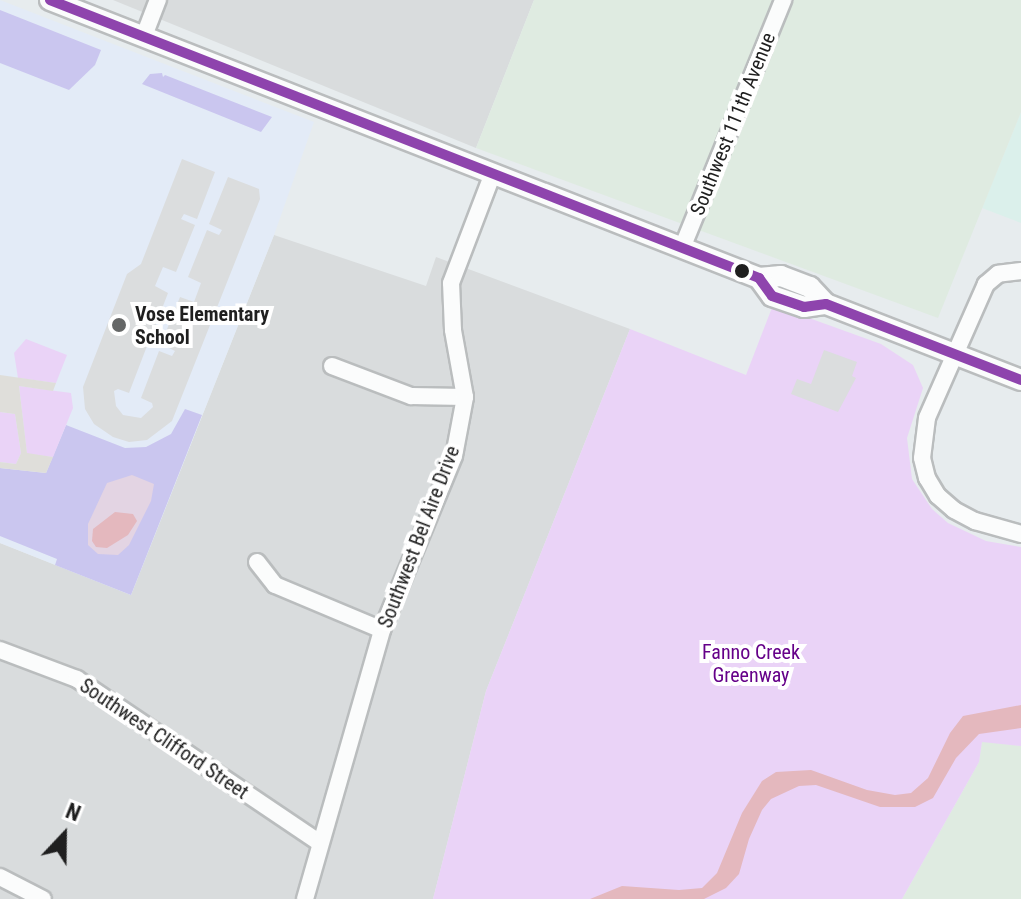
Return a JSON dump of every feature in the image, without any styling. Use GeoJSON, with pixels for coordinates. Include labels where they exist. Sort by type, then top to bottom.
{"type":"FeatureCollection","features":[{"type":"Feature","properties":{"kind":"street"},"geometry":{"type":"LineString","coordinates":[[50,0],[759,278],[772,296],[804,307],[826,304],[1021,380]]}},
{"type":"Feature","properties":{"kind":"street"},"geometry":{"type":"LineString","coordinates":[[144,36],[158,0]]}},
{"type":"Feature","properties":{"kind":"street","name":"Southwest 111th Avenue"},"geometry":{"type":"LineString","coordinates":[[682,248],[783,0]]}},
{"type":"Feature","properties":{"kind":"street","name":"Southwest Bel Aire Drive"},"geometry":{"type":"LineString","coordinates":[[305,899],[382,630],[454,456],[465,397],[453,330],[451,283],[493,173]]}},
{"type":"Feature","properties":{"kind":"street"},"geometry":{"type":"LineString","coordinates":[[1021,271],[998,274],[986,284],[924,429],[922,458],[927,478],[938,496],[954,510],[975,521],[1021,534]]}},
{"type":"Feature","properties":{"kind":"street"},"geometry":{"type":"LineString","coordinates":[[332,366],[411,396],[465,397]]}},
{"type":"Feature","properties":{"kind":"street"},"geometry":{"type":"LineString","coordinates":[[257,562],[275,585],[382,630]]}},
{"type":"Feature","properties":{"kind":"street","name":"Southwest Clifford Street"},"geometry":{"type":"LineString","coordinates":[[0,650],[77,679],[320,843]]}},
{"type":"Feature","properties":{"kind":"street"},"geometry":{"type":"LineString","coordinates":[[0,877],[43,899]]}},
{"type":"Feature","properties":{"kind":"shaded area","name":"Vose Elementary School"},"geometry":{"type":"Polygon","coordinates":[[[0,0],[314,122],[274,235],[131,595],[0,543],[0,0]]]}},
{"type":"Feature","properties":{"kind":"shaded area"},"geometry":{"type":"Polygon","coordinates":[[[113,0],[534,0],[476,148],[113,0]]]}},
{"type":"Feature","properties":{"kind":"shaded area"},"geometry":{"type":"Polygon","coordinates":[[[534,0],[1021,0],[1021,112],[938,318],[476,148],[534,0]]]}},
{"type":"Feature","properties":{"kind":"shaded area"},"geometry":{"type":"Polygon","coordinates":[[[0,10],[101,50],[95,65],[69,90],[0,63],[0,10]]]}},
{"type":"Feature","properties":{"kind":"shaded area"},"geometry":{"type":"Polygon","coordinates":[[[162,73],[163,77],[165,75],[272,117],[261,132],[142,84],[150,74],[162,73]]]}},
{"type":"Feature","properties":{"kind":"shaded area"},"geometry":{"type":"Polygon","coordinates":[[[1021,112],[1021,223],[982,208],[1021,112]]]}},
{"type":"Feature","properties":{"kind":"shaded area"},"geometry":{"type":"Polygon","coordinates":[[[182,159],[215,172],[197,219],[184,214],[181,219],[195,225],[176,272],[163,267],[155,286],[168,293],[150,340],[137,335],[134,340],[147,346],[129,393],[118,389],[114,391],[116,406],[123,415],[141,418],[153,407],[152,403],[141,398],[159,351],[172,356],[175,351],[161,344],[180,297],[194,302],[201,283],[188,277],[207,230],[219,235],[222,230],[209,224],[228,177],[259,189],[260,199],[172,421],[147,440],[129,442],[113,437],[94,424],[85,409],[83,387],[127,274],[141,264],[182,159]]]}},
{"type":"Feature","properties":{"kind":"shaded area"},"geometry":{"type":"Polygon","coordinates":[[[274,235],[426,286],[436,257],[630,329],[486,691],[433,899],[0,899],[0,543],[131,595],[274,235]]]}},
{"type":"Feature","properties":{"kind":"shaded area"},"geometry":{"type":"Polygon","coordinates":[[[824,350],[857,362],[852,376],[856,378],[838,412],[791,394],[797,379],[811,384],[824,350]]]}},
{"type":"Feature","properties":{"kind":"shaded area"},"geometry":{"type":"Polygon","coordinates":[[[0,375],[56,383],[53,391],[19,386],[27,453],[53,457],[46,473],[0,468],[0,462],[16,464],[21,453],[15,414],[0,412],[0,375]]]}},
{"type":"Feature","properties":{"kind":"shaded area"},"geometry":{"type":"Polygon","coordinates":[[[185,409],[202,415],[131,595],[55,565],[57,559],[0,536],[0,468],[46,473],[66,425],[125,448],[146,447],[171,434],[185,409]]]}},
{"type":"Feature","properties":{"kind":"shaded area"},"geometry":{"type":"Polygon","coordinates":[[[132,475],[154,484],[151,501],[129,545],[118,555],[98,554],[88,545],[88,524],[107,483],[132,475]]]}},
{"type":"Feature","properties":{"kind":"shaded area"},"geometry":{"type":"Polygon","coordinates":[[[115,512],[133,514],[137,521],[128,535],[107,548],[96,547],[92,541],[93,529],[115,512]]]}},
{"type":"Feature","properties":{"kind":"shaded area"},"geometry":{"type":"Polygon","coordinates":[[[1021,705],[1021,728],[979,734],[956,758],[933,798],[915,807],[880,807],[816,785],[799,786],[771,799],[762,810],[749,839],[739,874],[726,888],[704,899],[590,899],[622,886],[679,890],[702,888],[717,873],[742,813],[762,781],[776,772],[811,770],[867,790],[895,795],[911,793],[928,778],[950,733],[963,716],[1021,705]]]}},
{"type":"Feature","properties":{"kind":"shaded area"},"geometry":{"type":"Polygon","coordinates":[[[982,741],[1021,746],[1021,899],[902,899],[979,762],[982,741]]]}},
{"type":"Feature","properties":{"kind":"green space","name":"Fanno Creek Greenway"},"geometry":{"type":"Polygon","coordinates":[[[773,305],[881,344],[913,365],[923,388],[907,438],[912,479],[932,509],[948,523],[986,541],[1021,547],[1021,746],[982,742],[979,762],[902,899],[433,899],[486,691],[630,329],[746,375],[773,305]]]}},
{"type":"Feature","properties":{"kind":"green space"},"geometry":{"type":"Polygon","coordinates":[[[26,339],[67,355],[56,383],[18,378],[14,353],[26,339]]]}},
{"type":"Feature","properties":{"kind":"green space"},"geometry":{"type":"Polygon","coordinates":[[[19,386],[71,393],[73,408],[53,457],[27,454],[19,386]]]}},
{"type":"Feature","properties":{"kind":"green space"},"geometry":{"type":"Polygon","coordinates":[[[0,412],[15,414],[21,453],[16,464],[0,462],[0,412]]]}},
{"type":"Feature","properties":{"kind":"transit line"},"geometry":{"type":"LineString","coordinates":[[50,0],[759,278],[772,296],[804,307],[826,304],[1021,380]]}},
{"type":"Feature","properties":{"kind":"place","name":"Vose Elementary School"},"geometry":{"type":"Point","coordinates":[119,325]}}]}
